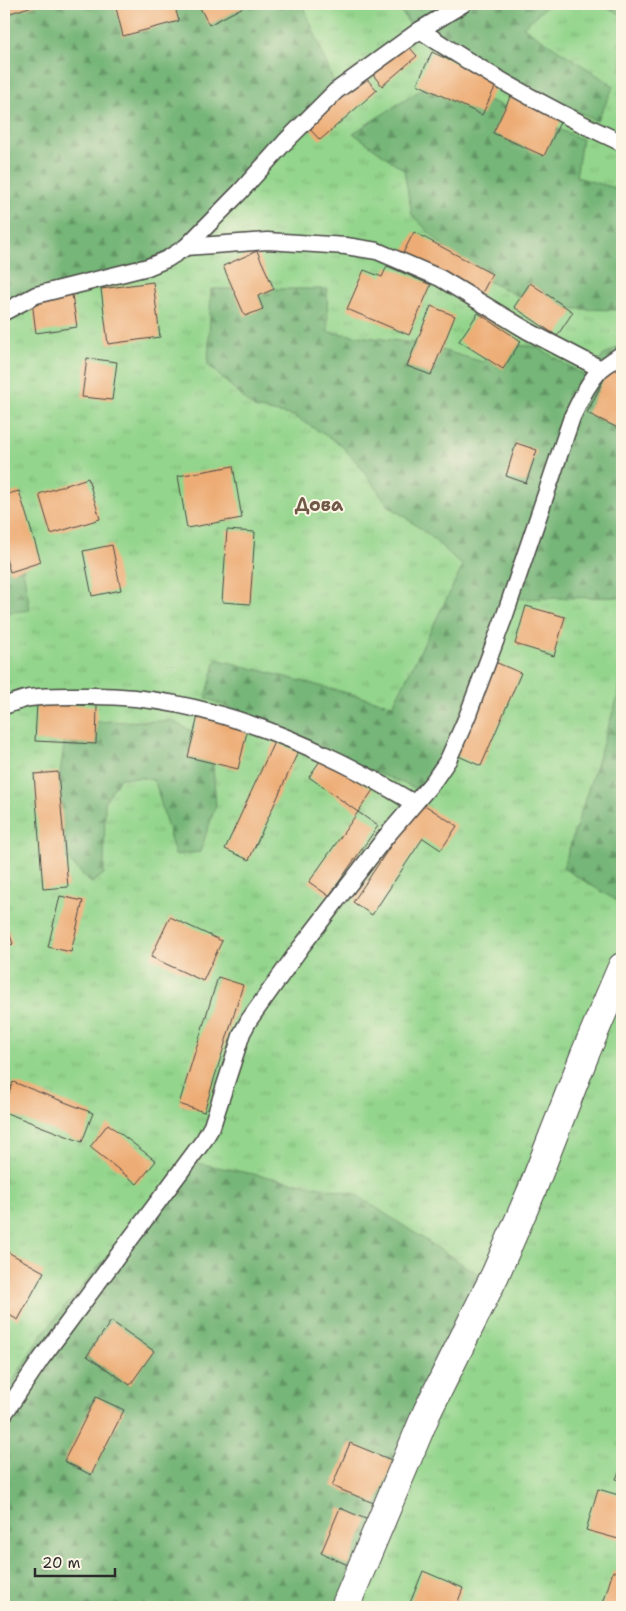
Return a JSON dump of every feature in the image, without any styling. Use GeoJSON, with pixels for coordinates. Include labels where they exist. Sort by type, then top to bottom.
{"type":"FeatureCollection","features":[{"type":"Feature","properties":{"kind":"street"},"geometry":{"type":"LineString","coordinates":[[345,1607],[427,1412],[495,1275],[532,1190],[585,1054],[622,967]]}},
{"type":"Feature","properties":{"kind":"lane"},"geometry":{"type":"LineString","coordinates":[[4,312],[36,295],[148,267],[167,259],[186,247],[336,91],[420,30],[463,4]]}},
{"type":"Feature","properties":{"kind":"lane"},"geometry":{"type":"LineString","coordinates":[[420,30],[509,84],[622,143]]}},
{"type":"Feature","properties":{"kind":"lane"},"geometry":{"type":"LineString","coordinates":[[186,247],[267,241],[346,246],[377,252],[440,278],[528,331],[601,369]]}},
{"type":"Feature","properties":{"kind":"lane"},"geometry":{"type":"LineString","coordinates":[[4,1414],[41,1359],[204,1140],[212,1126],[242,1033],[257,1007],[378,846],[434,782],[448,760],[467,717],[505,615],[572,417],[581,398],[601,369],[622,354]]}},
{"type":"Feature","properties":{"kind":"lane"},"geometry":{"type":"LineString","coordinates":[[4,706],[28,698],[113,696],[146,698],[196,707],[264,728],[335,759],[414,803]]}},
{"type":"Feature","properties":{"kind":"green space"},"geometry":{"type":"Polygon","coordinates":[[[4,4],[622,4],[622,1607],[4,1607],[4,4]]]}},
{"type":"Feature","properties":{"kind":"green space"},"geometry":{"type":"Polygon","coordinates":[[[4,4],[303,4],[334,83],[273,143],[220,212],[184,247],[83,284],[4,304],[4,4]]]}},
{"type":"Feature","properties":{"kind":"green space"},"geometry":{"type":"Polygon","coordinates":[[[396,4],[549,4],[523,27],[614,86],[597,121],[413,29],[396,4]]]}},
{"type":"Feature","properties":{"kind":"green space"},"geometry":{"type":"Polygon","coordinates":[[[603,4],[622,4],[622,16],[603,4]]]}},
{"type":"Feature","properties":{"kind":"green space"},"geometry":{"type":"Polygon","coordinates":[[[438,79],[582,139],[576,177],[622,190],[622,307],[619,310],[542,308],[466,270],[412,215],[404,170],[353,133],[438,79]]]}},
{"type":"Feature","properties":{"kind":"green space"},"geometry":{"type":"Polygon","coordinates":[[[211,289],[327,289],[328,332],[421,344],[483,362],[505,344],[537,347],[587,377],[603,356],[622,344],[622,597],[504,599],[442,761],[420,790],[352,763],[206,698],[216,659],[393,705],[463,566],[428,534],[388,505],[361,467],[340,444],[294,416],[254,408],[208,365],[211,289]]]}},
{"type":"Feature","properties":{"kind":"green space"},"geometry":{"type":"Polygon","coordinates":[[[17,534],[30,610],[4,613],[4,537],[17,534]]]}},
{"type":"Feature","properties":{"kind":"green space"},"geometry":{"type":"Polygon","coordinates":[[[622,657],[622,904],[563,868],[619,693],[622,657]]]}},
{"type":"Feature","properties":{"kind":"green space"},"geometry":{"type":"Polygon","coordinates":[[[172,721],[211,741],[216,805],[200,852],[175,855],[155,781],[145,778],[120,778],[105,801],[104,874],[91,883],[51,843],[67,722],[172,721]]]}},
{"type":"Feature","properties":{"kind":"green space"},"geometry":{"type":"Polygon","coordinates":[[[187,1161],[355,1194],[490,1282],[342,1607],[4,1607],[4,1396],[40,1337],[187,1161]]]}},
{"type":"Feature","properties":{"kind":"building"},"geometry":{"type":"Polygon","coordinates":[[[4,4],[39,4],[4,15],[4,4]]]}},
{"type":"Feature","properties":{"kind":"building"},"geometry":{"type":"Polygon","coordinates":[[[115,4],[174,4],[179,21],[123,36],[115,4]]]}},
{"type":"Feature","properties":{"kind":"building"},"geometry":{"type":"Polygon","coordinates":[[[198,4],[249,4],[209,25],[198,4]]]}},
{"type":"Feature","properties":{"kind":"building"},"geometry":{"type":"Polygon","coordinates":[[[405,42],[417,56],[382,86],[370,71],[405,42]]]}},
{"type":"Feature","properties":{"kind":"building"},"geometry":{"type":"Polygon","coordinates":[[[432,52],[497,83],[482,115],[417,84],[432,52]]]}},
{"type":"Feature","properties":{"kind":"building"},"geometry":{"type":"Polygon","coordinates":[[[363,75],[377,90],[320,140],[306,125],[363,75]]]}},
{"type":"Feature","properties":{"kind":"building"},"geometry":{"type":"Polygon","coordinates":[[[513,91],[564,114],[544,156],[493,133],[513,91]]]}},
{"type":"Feature","properties":{"kind":"building"},"geometry":{"type":"Polygon","coordinates":[[[414,232],[492,274],[481,295],[403,253],[414,232]]]}},
{"type":"Feature","properties":{"kind":"building"},"geometry":{"type":"Polygon","coordinates":[[[257,251],[274,289],[258,296],[263,309],[245,316],[223,266],[257,251]]]}},
{"type":"Feature","properties":{"kind":"building"},"geometry":{"type":"Polygon","coordinates":[[[387,266],[431,285],[409,335],[347,309],[364,270],[382,277],[387,266]]]}},
{"type":"Feature","properties":{"kind":"building"},"geometry":{"type":"Polygon","coordinates":[[[153,282],[160,337],[108,344],[101,289],[153,282]]]}},
{"type":"Feature","properties":{"kind":"building"},"geometry":{"type":"Polygon","coordinates":[[[530,283],[573,312],[557,336],[514,307],[530,283]]]}},
{"type":"Feature","properties":{"kind":"building"},"geometry":{"type":"Polygon","coordinates":[[[72,295],[77,327],[36,333],[32,301],[72,295]]]}},
{"type":"Feature","properties":{"kind":"building"},"geometry":{"type":"Polygon","coordinates":[[[431,306],[455,316],[431,375],[407,366],[431,306]]]}},
{"type":"Feature","properties":{"kind":"building"},"geometry":{"type":"Polygon","coordinates":[[[478,313],[521,341],[503,369],[459,341],[478,313]]]}},
{"type":"Feature","properties":{"kind":"building"},"geometry":{"type":"Polygon","coordinates":[[[87,358],[117,362],[112,400],[82,397],[87,358]]]}},
{"type":"Feature","properties":{"kind":"building"},"geometry":{"type":"Polygon","coordinates":[[[610,367],[622,373],[622,430],[587,413],[610,367]]]}},
{"type":"Feature","properties":{"kind":"building"},"geometry":{"type":"Polygon","coordinates":[[[516,443],[537,450],[526,483],[506,476],[516,443]]]}},
{"type":"Feature","properties":{"kind":"building"},"geometry":{"type":"Polygon","coordinates":[[[233,466],[242,518],[187,528],[178,476],[233,466]]]}},
{"type":"Feature","properties":{"kind":"building"},"geometry":{"type":"Polygon","coordinates":[[[88,478],[100,519],[51,534],[39,494],[88,478]]]}},
{"type":"Feature","properties":{"kind":"building"},"geometry":{"type":"Polygon","coordinates":[[[19,491],[41,562],[10,572],[4,552],[4,495],[19,491]]]}},
{"type":"Feature","properties":{"kind":"building"},"geometry":{"type":"Polygon","coordinates":[[[227,530],[255,532],[250,604],[222,602],[227,530]]]}},
{"type":"Feature","properties":{"kind":"building"},"geometry":{"type":"Polygon","coordinates":[[[112,545],[121,590],[92,596],[83,551],[112,545]]]}},
{"type":"Feature","properties":{"kind":"building"},"geometry":{"type":"Polygon","coordinates":[[[526,606],[565,617],[554,656],[515,644],[526,606]]]}},
{"type":"Feature","properties":{"kind":"building"},"geometry":{"type":"Polygon","coordinates":[[[495,662],[521,673],[481,766],[456,755],[495,662]]]}},
{"type":"Feature","properties":{"kind":"building"},"geometry":{"type":"Polygon","coordinates":[[[37,703],[97,706],[96,744],[35,741],[37,703]]]}},
{"type":"Feature","properties":{"kind":"building"},"geometry":{"type":"Polygon","coordinates":[[[198,716],[248,728],[238,769],[188,757],[198,716]]]}},
{"type":"Feature","properties":{"kind":"building"},"geometry":{"type":"Polygon","coordinates":[[[274,742],[298,752],[249,860],[225,849],[274,742]]]}},
{"type":"Feature","properties":{"kind":"building"},"geometry":{"type":"Polygon","coordinates":[[[324,755],[373,790],[358,812],[309,777],[324,755]]]}},
{"type":"Feature","properties":{"kind":"building"},"geometry":{"type":"Polygon","coordinates":[[[58,772],[68,887],[43,889],[34,774],[58,772]]]}},
{"type":"Feature","properties":{"kind":"building"},"geometry":{"type":"Polygon","coordinates":[[[420,802],[457,826],[441,850],[423,838],[372,915],[353,902],[420,802]]]}},
{"type":"Feature","properties":{"kind":"building"},"geometry":{"type":"Polygon","coordinates":[[[358,812],[378,826],[329,896],[309,882],[358,812]]]}},
{"type":"Feature","properties":{"kind":"building"},"geometry":{"type":"Polygon","coordinates":[[[60,896],[83,901],[71,952],[48,947],[60,896]]]}},
{"type":"Feature","properties":{"kind":"building"},"geometry":{"type":"Polygon","coordinates":[[[4,917],[13,944],[4,947],[4,917]]]}},
{"type":"Feature","properties":{"kind":"building"},"geometry":{"type":"Polygon","coordinates":[[[170,917],[222,941],[203,981],[151,957],[170,917]]]}},
{"type":"Feature","properties":{"kind":"building"},"geometry":{"type":"Polygon","coordinates":[[[218,977],[243,985],[204,1112],[179,1104],[218,977]]]}},
{"type":"Feature","properties":{"kind":"building"},"geometry":{"type":"Polygon","coordinates":[[[13,1082],[93,1113],[82,1142],[4,1112],[13,1082]]]}},
{"type":"Feature","properties":{"kind":"building"},"geometry":{"type":"Polygon","coordinates":[[[108,1124],[156,1161],[137,1184],[90,1147],[108,1124]]]}},
{"type":"Feature","properties":{"kind":"building"},"geometry":{"type":"Polygon","coordinates":[[[4,1250],[44,1272],[18,1320],[4,1312],[4,1250]]]}},
{"type":"Feature","properties":{"kind":"building"},"geometry":{"type":"Polygon","coordinates":[[[111,1321],[154,1351],[130,1385],[87,1356],[111,1321]]]}},
{"type":"Feature","properties":{"kind":"building"},"geometry":{"type":"Polygon","coordinates":[[[96,1397],[124,1410],[91,1475],[64,1461],[96,1397]]]}},
{"type":"Feature","properties":{"kind":"building"},"geometry":{"type":"Polygon","coordinates":[[[350,1443],[394,1461],[376,1504],[332,1486],[350,1443]]]}},
{"type":"Feature","properties":{"kind":"building"},"geometry":{"type":"Polygon","coordinates":[[[622,1466],[622,1482],[616,1479],[622,1466]]]}},
{"type":"Feature","properties":{"kind":"building"},"geometry":{"type":"Polygon","coordinates":[[[598,1489],[622,1496],[622,1540],[586,1530],[598,1489]]]}},
{"type":"Feature","properties":{"kind":"building"},"geometry":{"type":"Polygon","coordinates":[[[340,1508],[368,1520],[348,1565],[321,1553],[340,1508]]]}},
{"type":"Feature","properties":{"kind":"building"},"geometry":{"type":"Polygon","coordinates":[[[423,1571],[463,1588],[456,1607],[421,1607],[410,1603],[423,1571]]]}},
{"type":"Feature","properties":{"kind":"building"},"geometry":{"type":"Polygon","coordinates":[[[613,1571],[622,1574],[622,1607],[602,1607],[613,1571]]]}},
{"type":"Feature","properties":{"kind":"district","name":"Дова"},"geometry":{"type":"Point","coordinates":[319,505]}}]}
